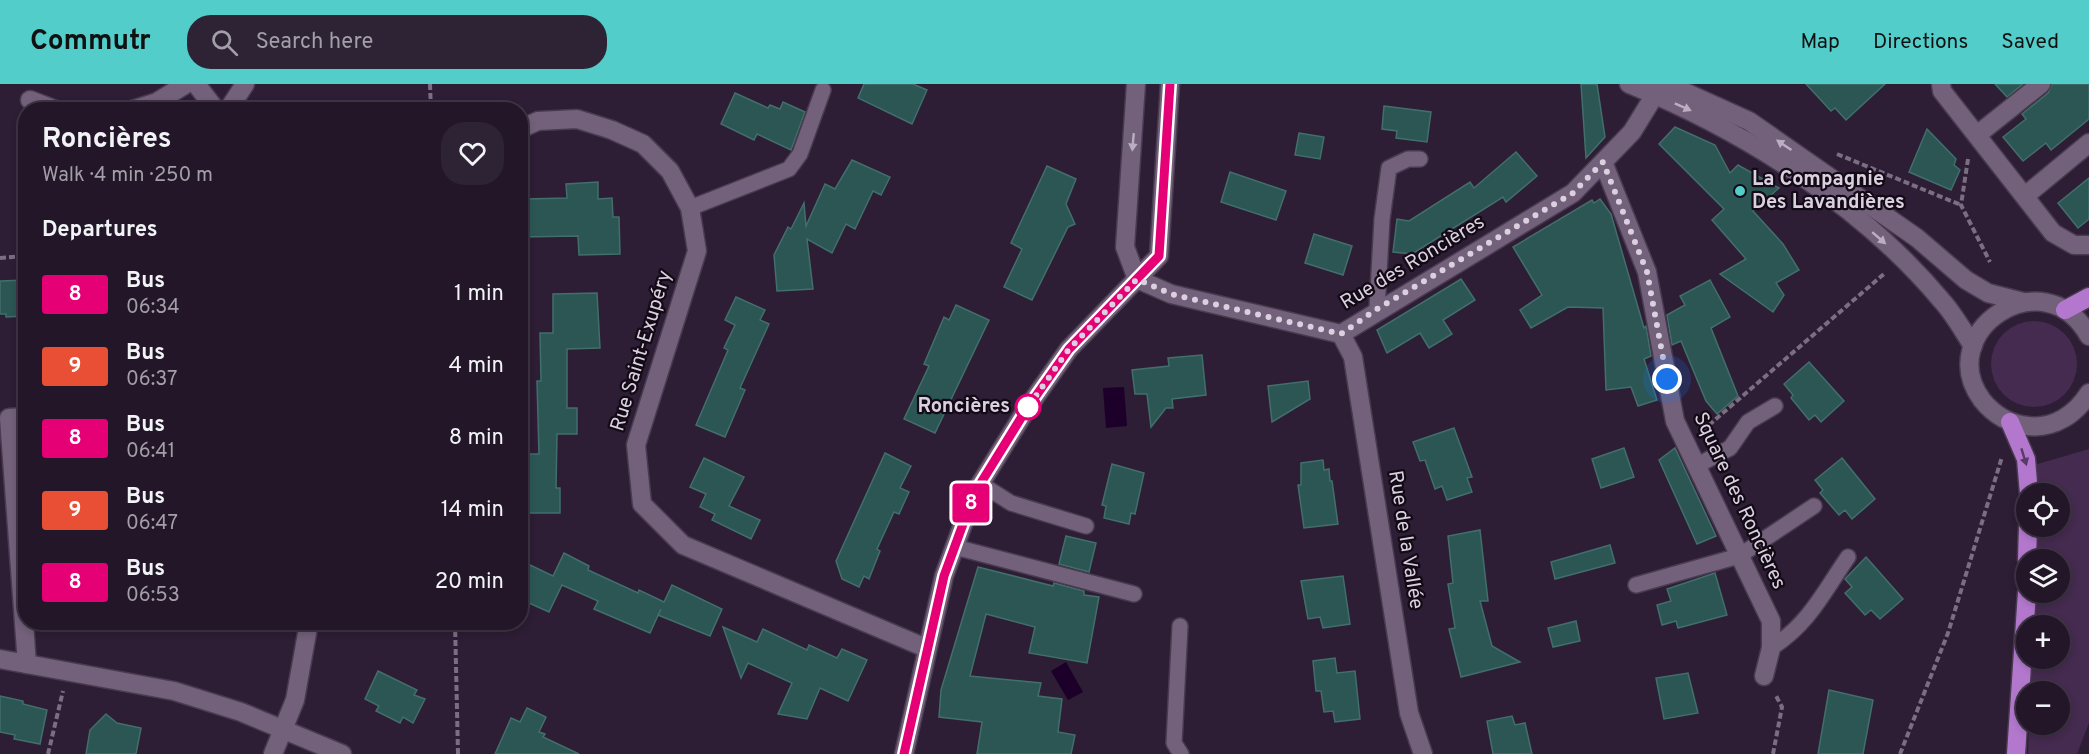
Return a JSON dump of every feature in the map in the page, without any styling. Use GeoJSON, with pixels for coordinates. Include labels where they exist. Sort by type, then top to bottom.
{"type":"FeatureCollection","features":[{"type":"Feature","properties":{"kind":"highway"},"geometry":{"type":"LineString","coordinates":[[2065,310],[2089,297]]}},
{"type":"Feature","properties":{"kind":"highway"},"geometry":{"type":"LineString","coordinates":[[2010,422],[2025,459],[2028,483]]}},
{"type":"Feature","properties":{"kind":"highway"},"geometry":{"type":"LineString","coordinates":[[2016,754],[2025,603]]}},
{"type":"Feature","properties":{"kind":"street"},"geometry":{"type":"LineString","coordinates":[[156,102],[186,84]]}},
{"type":"Feature","properties":{"kind":"street"},"geometry":{"type":"LineString","coordinates":[[196,84],[210,102]]}},
{"type":"Feature","properties":{"kind":"street"},"geometry":{"type":"LineString","coordinates":[[233,102],[245,84]]}},
{"type":"Feature","properties":{"kind":"street"},"geometry":{"type":"LineString","coordinates":[[1136,84],[1125,247],[1137,279]]}},
{"type":"Feature","properties":{"kind":"street"},"geometry":{"type":"LineString","coordinates":[[904,754],[944,576],[981,484],[1026,410],[1069,349],[1159,256],[1170,84]]}},
{"type":"Feature","properties":{"kind":"street"},"geometry":{"type":"LineString","coordinates":[[1629,84],[1660,88],[1749,122],[1917,238],[1966,280],[1988,293],[2023,302],[2041,302],[2065,310],[2080,321],[2089,336]]}},
{"type":"Feature","properties":{"kind":"street"},"geometry":{"type":"LineString","coordinates":[[1941,84],[1942,91],[2053,233],[2074,244],[2089,244]]}},
{"type":"Feature","properties":{"kind":"street"},"geometry":{"type":"LineString","coordinates":[[1977,135],[2041,84]]}},
{"type":"Feature","properties":{"kind":"street"},"geometry":{"type":"LineString","coordinates":[[1660,88],[1804,178],[1851,214],[1912,267],[1944,302],[1973,346]]}},
{"type":"Feature","properties":{"kind":"street","name":"Rue des Roncières"},"geometry":{"type":"LineString","coordinates":[[1137,279],[1171,294],[1341,334],[1377,309],[1573,193],[1632,132],[1660,88]]}},
{"type":"Feature","properties":{"kind":"street"},"geometry":{"type":"LineString","coordinates":[[30,100],[35,102]]}},
{"type":"Feature","properties":{"kind":"street","name":"Rue Saint-Exupéry"},"geometry":{"type":"LineString","coordinates":[[528,125],[538,121],[577,119],[643,144],[670,171],[690,208],[697,251],[636,445],[642,504],[683,545],[926,648]]}},
{"type":"Feature","properties":{"kind":"street"},"geometry":{"type":"LineString","coordinates":[[2025,196],[2089,143]]}},
{"type":"Feature","properties":{"kind":"street","name":"Square des Roncières"},"geometry":{"type":"LineString","coordinates":[[1603,162],[1647,272],[1675,421],[1771,621],[1771,648],[1764,676]]}},
{"type":"Feature","properties":{"kind":"street"},"geometry":{"type":"LineString","coordinates":[[2023,302],[1995,314],[1980,332],[1973,346],[1971,371],[1979,395],[1996,414],[2010,422],[2027,426],[2044,426],[2082,413],[2089,393]]}},
{"type":"Feature","properties":{"kind":"street","name":"Rue de la Vallée"},"geometry":{"type":"LineString","coordinates":[[1341,334],[1353,357],[1409,712],[1423,754]]}},
{"type":"Feature","properties":{"kind":"street"},"geometry":{"type":"LineString","coordinates":[[18,417],[9,418],[18,541]]}},
{"type":"Feature","properties":{"kind":"street"},"geometry":{"type":"LineString","coordinates":[[25,630],[27,664]]}},
{"type":"Feature","properties":{"kind":"street"},"geometry":{"type":"LineString","coordinates":[[273,754],[295,700],[308,630]]}},
{"type":"Feature","properties":{"kind":"street"},"geometry":{"type":"LineString","coordinates":[[0,659],[174,691],[284,729],[342,754]]}},
{"type":"Feature","properties":{"kind":"lane"},"geometry":{"type":"LineString","coordinates":[[690,208],[789,169],[800,154],[823,90]]}},
{"type":"Feature","properties":{"kind":"lane"},"geometry":{"type":"LineString","coordinates":[[1377,309],[1382,219],[1389,168],[1408,159],[1420,159]]}},
{"type":"Feature","properties":{"kind":"lane"},"geometry":{"type":"LineString","coordinates":[[1696,466],[1730,448],[1748,422],[1775,406]]}},
{"type":"Feature","properties":{"kind":"lane"},"geometry":{"type":"LineString","coordinates":[[981,484],[1011,503],[1086,526]]}},
{"type":"Feature","properties":{"kind":"lane"},"geometry":{"type":"LineString","coordinates":[[1636,585],[1739,556],[1814,506]]}},
{"type":"Feature","properties":{"kind":"lane"},"geometry":{"type":"LineString","coordinates":[[955,547],[1134,594]]}},
{"type":"Feature","properties":{"kind":"lane"},"geometry":{"type":"LineString","coordinates":[[1771,648],[1792,635],[1820,603],[1848,557]]}},
{"type":"Feature","properties":{"kind":"lane"},"geometry":{"type":"LineString","coordinates":[[1180,626],[1174,743],[1181,754]]}},
{"type":"Feature","properties":{"kind":"path"},"geometry":{"type":"LineString","coordinates":[[430,84],[430,102]]}},
{"type":"Feature","properties":{"kind":"path"},"geometry":{"type":"LineString","coordinates":[[1977,135],[1969,153],[1961,205],[1990,262]]}},
{"type":"Feature","properties":{"kind":"path"},"geometry":{"type":"LineString","coordinates":[[1827,150],[1961,205]]}},
{"type":"Feature","properties":{"kind":"path"},"geometry":{"type":"LineString","coordinates":[[0,258],[18,257]]}},
{"type":"Feature","properties":{"kind":"path"},"geometry":{"type":"LineString","coordinates":[[1686,445],[1885,273]]}},
{"type":"Feature","properties":{"kind":"path"},"geometry":{"type":"LineString","coordinates":[[1900,754],[1948,633],[2002,454]]}},
{"type":"Feature","properties":{"kind":"path"},"geometry":{"type":"LineString","coordinates":[[455,630],[458,754]]}},
{"type":"Feature","properties":{"kind":"path"},"geometry":{"type":"LineString","coordinates":[[48,754],[68,672]]}},
{"type":"Feature","properties":{"kind":"path"},"geometry":{"type":"LineString","coordinates":[[1764,676],[1782,707],[1773,754]]}},
{"type":"Feature","properties":{"kind":"shaded area"},"geometry":{"type":"Polygon","coordinates":[[[2034,321],[2058,328],[2070,340],[2077,364],[2070,388],[2058,400],[2034,407],[2010,400],[1998,388],[1991,364],[1998,340],[2010,328],[2034,321]]]}},
{"type":"Feature","properties":{"kind":"shaded area"},"geometry":{"type":"Polygon","coordinates":[[[1124,387],[1127,426],[1106,428],[1103,388],[1124,387]]]}},
{"type":"Feature","properties":{"kind":"shaded area"},"geometry":{"type":"Polygon","coordinates":[[[2089,449],[2089,723],[2077,754],[2028,754],[2029,735],[2070,735],[2070,681],[2031,681],[2032,669],[2070,669],[2070,615],[2034,615],[2035,603],[2070,603],[2070,549],[2037,549],[2038,537],[2070,537],[2070,483],[2036,483],[2034,465],[2089,449]]]}},
{"type":"Feature","properties":{"kind":"shaded area"},"geometry":{"type":"Polygon","coordinates":[[[1066,662],[1083,692],[1068,700],[1051,671],[1066,662]]]}},
{"type":"Feature","properties":{"kind":"building"},"geometry":{"type":"Polygon","coordinates":[[[864,84],[913,84],[927,90],[912,124],[858,98],[864,84]]]}},
{"type":"Feature","properties":{"kind":"building"},"geometry":{"type":"Polygon","coordinates":[[[1581,84],[1597,84],[1605,137],[1586,158],[1581,84]]]}},
{"type":"Feature","properties":{"kind":"building"},"geometry":{"type":"Polygon","coordinates":[[[1806,84],[1885,84],[1846,120],[1835,108],[1831,111],[1806,84]]]}},
{"type":"Feature","properties":{"kind":"building"},"geometry":{"type":"Polygon","coordinates":[[[1995,84],[2023,84],[2007,97],[1995,84]]]}},
{"type":"Feature","properties":{"kind":"building"},"geometry":{"type":"Polygon","coordinates":[[[2052,84],[2089,84],[2089,119],[2051,150],[2046,143],[2023,161],[2003,137],[2026,119],[2022,114],[2048,93],[2052,84]]]}},
{"type":"Feature","properties":{"kind":"building"},"geometry":{"type":"Polygon","coordinates":[[[735,93],[768,108],[770,105],[780,109],[783,102],[805,112],[791,150],[757,134],[754,140],[721,124],[735,93]]]}},
{"type":"Feature","properties":{"kind":"building"},"geometry":{"type":"Polygon","coordinates":[[[1384,106],[1431,112],[1427,142],[1396,138],[1397,131],[1382,129],[1384,106]]]}},
{"type":"Feature","properties":{"kind":"building"},"geometry":{"type":"Polygon","coordinates":[[[1675,127],[1715,145],[1730,173],[1738,165],[1779,188],[1753,211],[1783,244],[1799,270],[1776,283],[1784,295],[1773,312],[1720,274],[1746,259],[1712,220],[1724,209],[1659,144],[1675,127]]]}},
{"type":"Feature","properties":{"kind":"building"},"geometry":{"type":"Polygon","coordinates":[[[1927,129],[1956,159],[1954,165],[1960,170],[1951,190],[1909,172],[1927,129]]]}},
{"type":"Feature","properties":{"kind":"building"},"geometry":{"type":"Polygon","coordinates":[[[1299,133],[1324,137],[1320,159],[1295,155],[1299,133]]]}},
{"type":"Feature","properties":{"kind":"building"},"geometry":{"type":"Polygon","coordinates":[[[1516,152],[1537,176],[1506,202],[1503,197],[1412,254],[1393,252],[1397,219],[1409,221],[1470,182],[1474,188],[1516,152]]]}},
{"type":"Feature","properties":{"kind":"building"},"geometry":{"type":"Polygon","coordinates":[[[852,160],[890,177],[881,195],[873,191],[855,229],[846,224],[832,253],[807,239],[813,289],[777,291],[774,255],[788,227],[791,229],[804,203],[806,226],[825,184],[835,189],[852,160]]]}},
{"type":"Feature","properties":{"kind":"building"},"geometry":{"type":"Polygon","coordinates":[[[1047,166],[1076,179],[1066,204],[1075,224],[1068,227],[1032,300],[1004,287],[1022,249],[1011,243],[1047,166]]]}},
{"type":"Feature","properties":{"kind":"building"},"geometry":{"type":"Polygon","coordinates":[[[1230,172],[1286,191],[1276,220],[1221,202],[1230,172]]]}},
{"type":"Feature","properties":{"kind":"building"},"geometry":{"type":"Polygon","coordinates":[[[2089,178],[2089,219],[2078,228],[2058,203],[2089,178]]]}},
{"type":"Feature","properties":{"kind":"building"},"geometry":{"type":"Polygon","coordinates":[[[598,182],[598,199],[612,198],[613,217],[619,217],[620,254],[579,255],[578,236],[528,237],[528,199],[567,198],[566,184],[598,182]]]}},
{"type":"Feature","properties":{"kind":"building"},"geometry":{"type":"Polygon","coordinates":[[[1600,199],[1611,214],[1644,328],[1646,326],[1651,356],[1644,359],[1657,400],[1638,406],[1631,387],[1606,390],[1603,308],[1568,307],[1531,328],[1520,310],[1542,295],[1513,247],[1592,200],[1594,203],[1600,199]]]}},
{"type":"Feature","properties":{"kind":"building"},"geometry":{"type":"Polygon","coordinates":[[[1314,234],[1352,246],[1343,275],[1305,263],[1314,234]]]}},
{"type":"Feature","properties":{"kind":"building"},"geometry":{"type":"Polygon","coordinates":[[[1461,279],[1475,300],[1443,320],[1452,334],[1429,348],[1420,333],[1387,353],[1377,330],[1461,279]]]}},
{"type":"Feature","properties":{"kind":"building"},"geometry":{"type":"Polygon","coordinates":[[[18,280],[18,316],[6,317],[6,314],[0,314],[0,281],[18,280]]]}},
{"type":"Feature","properties":{"kind":"building"},"geometry":{"type":"Polygon","coordinates":[[[1710,280],[1730,317],[1711,328],[1738,396],[1717,414],[1706,401],[1681,341],[1672,345],[1667,315],[1685,305],[1680,296],[1710,280]]]}},
{"type":"Feature","properties":{"kind":"building"},"geometry":{"type":"Polygon","coordinates":[[[597,293],[600,348],[567,349],[567,408],[577,408],[577,434],[557,434],[556,488],[560,488],[560,513],[528,513],[528,454],[539,454],[537,381],[541,381],[540,333],[553,333],[553,294],[597,293]]]}},
{"type":"Feature","properties":{"kind":"building"},"geometry":{"type":"Polygon","coordinates":[[[736,297],[765,310],[760,320],[769,324],[740,388],[745,390],[725,437],[696,425],[728,350],[724,348],[735,325],[725,320],[736,297]]]}},
{"type":"Feature","properties":{"kind":"building"},"geometry":{"type":"Polygon","coordinates":[[[956,305],[989,320],[935,433],[904,419],[929,366],[924,364],[944,317],[949,320],[956,305]]]}},
{"type":"Feature","properties":{"kind":"building"},"geometry":{"type":"Polygon","coordinates":[[[1202,355],[1206,395],[1172,399],[1173,408],[1166,408],[1151,427],[1147,394],[1135,394],[1132,370],[1169,366],[1168,358],[1202,355]]]}},
{"type":"Feature","properties":{"kind":"building"},"geometry":{"type":"Polygon","coordinates":[[[1809,362],[1844,401],[1821,422],[1815,415],[1809,420],[1791,398],[1793,395],[1784,384],[1809,362]]]}},
{"type":"Feature","properties":{"kind":"building"},"geometry":{"type":"Polygon","coordinates":[[[1308,381],[1310,399],[1272,422],[1268,386],[1308,381]]]}},
{"type":"Feature","properties":{"kind":"building"},"geometry":{"type":"Polygon","coordinates":[[[1454,428],[1472,477],[1467,478],[1472,492],[1447,500],[1442,486],[1435,489],[1425,460],[1420,461],[1413,442],[1454,428]]]}},
{"type":"Feature","properties":{"kind":"building"},"geometry":{"type":"Polygon","coordinates":[[[1624,448],[1634,477],[1601,488],[1592,459],[1624,448]]]}},
{"type":"Feature","properties":{"kind":"building"},"geometry":{"type":"Polygon","coordinates":[[[1675,448],[1716,536],[1697,544],[1659,460],[1675,448]]]}},
{"type":"Feature","properties":{"kind":"building"},"geometry":{"type":"Polygon","coordinates":[[[885,453],[911,466],[900,488],[909,492],[899,514],[894,512],[877,549],[880,551],[869,579],[864,576],[859,587],[842,579],[836,561],[885,453]]]}},
{"type":"Feature","properties":{"kind":"building"},"geometry":{"type":"Polygon","coordinates":[[[704,458],[744,477],[729,506],[760,520],[751,539],[712,520],[715,514],[700,507],[706,494],[690,487],[704,458]]]}},
{"type":"Feature","properties":{"kind":"building"},"geometry":{"type":"Polygon","coordinates":[[[1842,458],[1875,499],[1852,519],[1845,510],[1839,515],[1820,493],[1823,490],[1815,480],[1842,458]]]}},
{"type":"Feature","properties":{"kind":"building"},"geometry":{"type":"Polygon","coordinates":[[[1323,460],[1324,470],[1329,469],[1330,481],[1332,481],[1338,524],[1304,528],[1298,485],[1301,485],[1301,463],[1323,460]]]}},
{"type":"Feature","properties":{"kind":"building"},"geometry":{"type":"Polygon","coordinates":[[[1112,464],[1144,473],[1135,514],[1131,513],[1129,524],[1104,518],[1106,506],[1102,505],[1112,464]]]}},
{"type":"Feature","properties":{"kind":"building"},"geometry":{"type":"Polygon","coordinates":[[[1480,530],[1488,601],[1480,601],[1492,646],[1520,662],[1461,677],[1449,629],[1455,628],[1448,584],[1453,583],[1448,536],[1480,530]]]}},
{"type":"Feature","properties":{"kind":"building"},"geometry":{"type":"Polygon","coordinates":[[[1066,536],[1096,543],[1089,572],[1059,564],[1066,536]]]}},
{"type":"Feature","properties":{"kind":"building"},"geometry":{"type":"Polygon","coordinates":[[[1610,545],[1615,563],[1555,579],[1551,562],[1610,545]]]}},
{"type":"Feature","properties":{"kind":"building"},"geometry":{"type":"Polygon","coordinates":[[[564,553],[589,566],[588,570],[638,593],[639,590],[664,602],[672,585],[722,609],[710,636],[658,615],[650,633],[594,609],[598,601],[562,585],[549,612],[528,603],[528,564],[553,576],[564,553]]]}},
{"type":"Feature","properties":{"kind":"building"},"geometry":{"type":"Polygon","coordinates":[[[1866,557],[1903,599],[1880,619],[1871,610],[1865,615],[1845,593],[1852,587],[1845,579],[1866,557]]]}},
{"type":"Feature","properties":{"kind":"building"},"geometry":{"type":"Polygon","coordinates":[[[978,567],[1053,586],[1054,583],[1084,591],[1084,595],[1099,597],[1087,663],[1029,653],[1035,627],[986,614],[970,676],[1041,683],[1038,696],[1062,699],[1058,732],[1075,735],[1071,754],[977,754],[982,722],[939,717],[941,690],[978,567]]]}},
{"type":"Feature","properties":{"kind":"building"},"geometry":{"type":"Polygon","coordinates":[[[1715,573],[1727,615],[1678,628],[1676,621],[1662,625],[1657,605],[1671,601],[1667,589],[1715,573]]]}},
{"type":"Feature","properties":{"kind":"building"},"geometry":{"type":"Polygon","coordinates":[[[1343,576],[1350,624],[1323,628],[1320,617],[1308,619],[1301,581],[1343,576]]]}},
{"type":"Feature","properties":{"kind":"building"},"geometry":{"type":"Polygon","coordinates":[[[1576,621],[1580,641],[1553,647],[1548,628],[1576,621]]]}},
{"type":"Feature","properties":{"kind":"building"},"geometry":{"type":"Polygon","coordinates":[[[723,627],[757,642],[763,629],[807,650],[809,645],[837,658],[842,649],[867,660],[848,701],[820,688],[807,719],[778,714],[792,683],[748,663],[741,678],[723,627]]]}},
{"type":"Feature","properties":{"kind":"building"},"geometry":{"type":"Polygon","coordinates":[[[1335,658],[1337,673],[1355,671],[1360,719],[1335,722],[1333,711],[1324,712],[1321,691],[1316,691],[1313,661],[1335,658]]]}},
{"type":"Feature","properties":{"kind":"building"},"geometry":{"type":"Polygon","coordinates":[[[378,671],[417,690],[414,695],[425,699],[413,723],[403,717],[400,723],[376,711],[379,706],[365,699],[378,671]]]}},
{"type":"Feature","properties":{"kind":"building"},"geometry":{"type":"Polygon","coordinates":[[[1688,673],[1698,713],[1664,719],[1656,678],[1688,673]]]}},
{"type":"Feature","properties":{"kind":"building"},"geometry":{"type":"Polygon","coordinates":[[[1829,690],[1873,700],[1863,754],[1818,754],[1829,690]]]}},
{"type":"Feature","properties":{"kind":"building"},"geometry":{"type":"Polygon","coordinates":[[[0,696],[47,710],[40,744],[14,739],[15,735],[0,732],[0,696]]]}},
{"type":"Feature","properties":{"kind":"building"},"geometry":{"type":"Polygon","coordinates":[[[527,708],[546,717],[539,732],[545,734],[543,737],[579,754],[495,754],[511,718],[520,722],[527,708]]]}},
{"type":"Feature","properties":{"kind":"building"},"geometry":{"type":"Polygon","coordinates":[[[106,714],[117,723],[141,728],[136,754],[86,754],[90,730],[106,714]]]}},
{"type":"Feature","properties":{"kind":"building"},"geometry":{"type":"Polygon","coordinates":[[[1512,716],[1515,725],[1525,723],[1532,754],[1493,754],[1487,721],[1512,716]]]}},
{"type":"Feature","properties":{"kind":"bus line","name":"8"},"geometry":{"type":"LineString","coordinates":[[904,754],[944,576],[974,494],[1026,410],[1069,349],[1159,256],[1170,84]]}},
{"type":"Feature","properties":{"kind":"place","name":"La Compagnie Des Lavandières"},"geometry":{"type":"Point","coordinates":[1740,191]}},
{"type":"Feature","properties":{"kind":"place","name":"Roncières"},"geometry":{"type":"Point","coordinates":[1028,407]}},
{"type":"Feature","properties":{"kind":"route"},"geometry":{"type":"LineString","coordinates":[[1028,407],[1026,410],[1069,349],[1137,279],[1171,294],[1341,334],[1377,309],[1573,193],[1603,162],[1647,272],[1667,379]]}}]}
